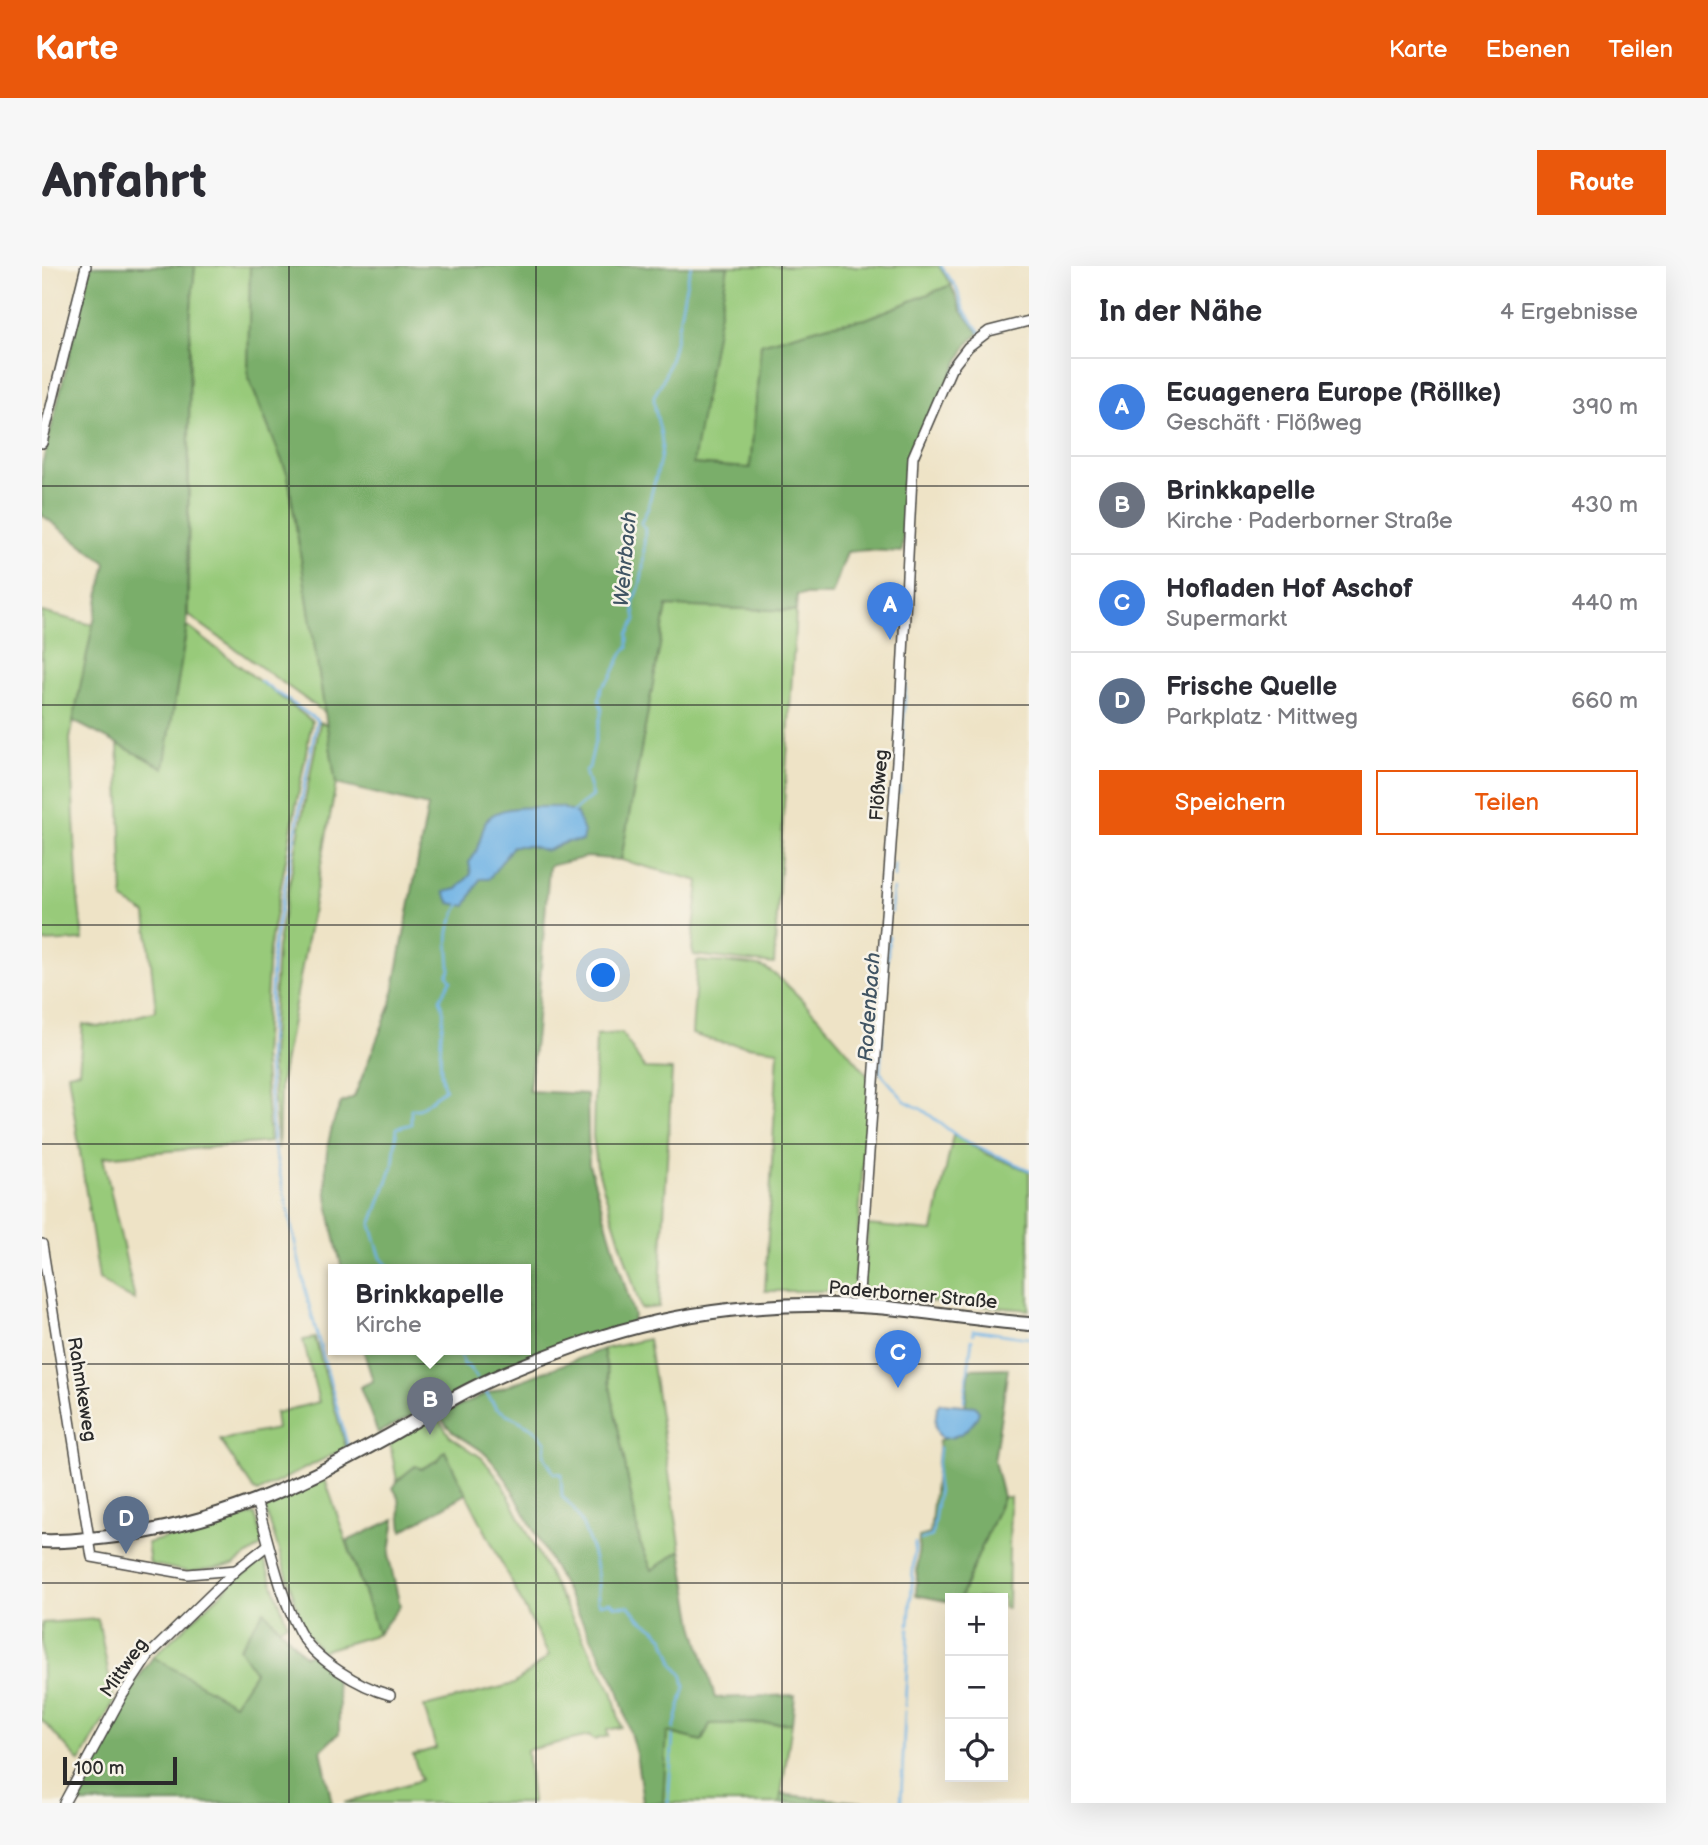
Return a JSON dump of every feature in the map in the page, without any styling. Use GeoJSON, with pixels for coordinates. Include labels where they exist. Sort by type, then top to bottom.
{"type":"FeatureCollection","features":[{"type":"Feature","properties":{"kind":"main road","name":"Paderborner Straße"},"geometry":{"type":"LineString","coordinates":[[42,1541],[90,1539],[168,1528],[215,1516],[256,1501],[326,1469],[472,1388],[589,1341],[660,1322],[742,1309],[818,1305],[858,1306],[1029,1324]]}},
{"type":"Feature","properties":{"kind":"street"},"geometry":{"type":"LineString","coordinates":[[42,443],[86,266]]}},
{"type":"Feature","properties":{"kind":"street","name":"Flößweg"},"geometry":{"type":"LineString","coordinates":[[858,1306],[899,733],[913,457],[951,369],[968,347],[989,331],[1029,321]]}},
{"type":"Feature","properties":{"kind":"street","name":"Rahmkeweg"},"geometry":{"type":"LineString","coordinates":[[42,1244],[90,1539]]}},
{"type":"Feature","properties":{"kind":"street"},"geometry":{"type":"LineString","coordinates":[[256,1501],[289,1607],[305,1641],[337,1669],[361,1684],[390,1695]]}},
{"type":"Feature","properties":{"kind":"street"},"geometry":{"type":"LineString","coordinates":[[90,1539],[92,1556],[188,1574],[236,1570]]}},
{"type":"Feature","properties":{"kind":"street","name":"Mittweg"},"geometry":{"type":"LineString","coordinates":[[64,1803],[139,1668],[149,1655],[236,1570],[268,1545]]}},
{"type":"Feature","properties":{"kind":"green space"},"geometry":{"type":"Polygon","coordinates":[[[91,266],[195,266],[190,320],[187,625],[164,768],[73,721],[106,563],[42,515],[42,465],[91,266]]]}},
{"type":"Feature","properties":{"kind":"green space"},"geometry":{"type":"Polygon","coordinates":[[[195,266],[250,266],[248,377],[288,475],[325,713],[188,615],[190,320],[195,266]]]}},
{"type":"Feature","properties":{"kind":"green space"},"geometry":{"type":"Polygon","coordinates":[[[250,266],[728,266],[693,464],[750,468],[761,344],[829,325],[866,319],[951,285],[962,311],[979,333],[967,345],[909,456],[902,552],[847,552],[832,595],[797,595],[796,611],[667,606],[621,860],[587,857],[549,866],[529,1091],[587,1094],[589,1164],[634,1316],[632,1323],[473,1385],[378,1433],[360,1387],[373,1381],[365,1355],[531,1355],[531,1264],[341,1264],[328,1206],[328,1145],[341,1103],[354,1097],[391,1004],[428,806],[336,784],[288,475],[248,377],[250,266]]]}},
{"type":"Feature","properties":{"kind":"green space"},"geometry":{"type":"Polygon","coordinates":[[[728,266],[939,266],[951,285],[866,319],[829,325],[761,344],[750,469],[692,464],[728,266]]]}},
{"type":"Feature","properties":{"kind":"green space"},"geometry":{"type":"Polygon","coordinates":[[[667,606],[796,611],[774,964],[694,955],[692,949],[699,881],[621,860],[667,606]]]}},
{"type":"Feature","properties":{"kind":"green space"},"geometry":{"type":"Polygon","coordinates":[[[42,612],[93,625],[70,739],[78,897],[83,940],[42,942],[42,612]]]}},
{"type":"Feature","properties":{"kind":"green space"},"geometry":{"type":"Polygon","coordinates":[[[187,626],[312,721],[269,949],[263,1057],[270,1142],[103,1157],[135,1300],[115,1291],[99,1279],[68,1073],[79,1071],[83,1024],[98,1027],[156,1011],[146,914],[123,900],[118,743],[164,767],[187,626]]]}},
{"type":"Feature","properties":{"kind":"green space"},"geometry":{"type":"Polygon","coordinates":[[[320,722],[327,725],[336,784],[280,1085],[278,1149],[271,1060],[277,948],[320,722]]]}},
{"type":"Feature","properties":{"kind":"green space"},"geometry":{"type":"Polygon","coordinates":[[[697,961],[754,965],[772,973],[816,1015],[867,1074],[869,1081],[854,1291],[765,1291],[778,1050],[718,1042],[692,1034],[697,961]]]}},
{"type":"Feature","properties":{"kind":"green space"},"geometry":{"type":"Polygon","coordinates":[[[622,1033],[645,1069],[672,1070],[659,1307],[641,1309],[597,1167],[593,1136],[596,1035],[622,1033]]]}},
{"type":"Feature","properties":{"kind":"green space"},"geometry":{"type":"Polygon","coordinates":[[[953,1135],[987,1154],[1029,1171],[1029,1310],[865,1296],[862,1292],[868,1225],[933,1231],[953,1135]]]}},
{"type":"Feature","properties":{"kind":"green space"},"geometry":{"type":"Polygon","coordinates":[[[315,1338],[346,1448],[258,1492],[220,1440],[277,1429],[275,1413],[319,1402],[303,1340],[315,1338]]]}},
{"type":"Feature","properties":{"kind":"green space"},"geometry":{"type":"Polygon","coordinates":[[[648,1339],[681,1550],[652,1570],[640,1543],[603,1349],[648,1339]]]}},
{"type":"Feature","properties":{"kind":"green space"},"geometry":{"type":"Polygon","coordinates":[[[603,1349],[640,1543],[652,1570],[681,1550],[694,1625],[715,1698],[795,1695],[792,1723],[710,1724],[702,1741],[667,1732],[663,1803],[640,1803],[643,1801],[636,1754],[617,1686],[508,1482],[486,1454],[453,1432],[440,1415],[481,1396],[603,1349]]]}},
{"type":"Feature","properties":{"kind":"green space"},"geometry":{"type":"Polygon","coordinates":[[[1008,1368],[994,1461],[1003,1497],[962,1593],[945,1593],[945,1601],[916,1595],[919,1537],[930,1534],[939,1440],[956,1436],[972,1406],[965,1407],[970,1369],[1008,1368]]]}},
{"type":"Feature","properties":{"kind":"green space"},"geometry":{"type":"Polygon","coordinates":[[[436,1416],[450,1436],[482,1458],[502,1483],[612,1691],[621,1727],[607,1730],[608,1736],[594,1740],[589,1736],[527,1750],[532,1803],[344,1803],[421,1780],[413,1755],[436,1748],[424,1707],[514,1684],[549,1656],[445,1452],[438,1460],[421,1469],[415,1466],[397,1481],[390,1443],[436,1416]]]}},
{"type":"Feature","properties":{"kind":"green space"},"geometry":{"type":"Polygon","coordinates":[[[445,1451],[466,1494],[402,1531],[399,1498],[393,1488],[413,1468],[416,1466],[421,1469],[438,1460],[445,1451]]]}},
{"type":"Feature","properties":{"kind":"green space"},"geometry":{"type":"Polygon","coordinates":[[[325,1479],[378,1634],[321,1651],[305,1631],[265,1508],[325,1479]]]}},
{"type":"Feature","properties":{"kind":"green space"},"geometry":{"type":"Polygon","coordinates":[[[1003,1497],[1010,1497],[1008,1608],[1008,1593],[962,1593],[1003,1497]]]}},
{"type":"Feature","properties":{"kind":"green space"},"geometry":{"type":"Polygon","coordinates":[[[255,1514],[263,1541],[260,1547],[233,1565],[189,1572],[150,1564],[147,1543],[255,1514]]]}},
{"type":"Feature","properties":{"kind":"green space"},"geometry":{"type":"Polygon","coordinates":[[[395,1519],[389,1558],[400,1606],[378,1634],[347,1541],[395,1519]]]}},
{"type":"Feature","properties":{"kind":"green space"},"geometry":{"type":"Polygon","coordinates":[[[264,1560],[287,1623],[280,1628],[264,1611],[255,1672],[234,1705],[153,1657],[231,1584],[264,1560]]]}},
{"type":"Feature","properties":{"kind":"green space"},"geometry":{"type":"Polygon","coordinates":[[[264,1611],[305,1656],[313,1653],[334,1671],[339,1702],[339,1733],[321,1750],[332,1803],[70,1803],[127,1694],[153,1657],[234,1704],[255,1672],[239,1648],[264,1611]]]}},
{"type":"Feature","properties":{"kind":"green space"},"geometry":{"type":"Polygon","coordinates":[[[98,1619],[114,1702],[80,1762],[42,1720],[42,1623],[98,1619]]]}},
{"type":"Feature","properties":{"kind":"green space"},"geometry":{"type":"Polygon","coordinates":[[[792,1723],[780,1803],[663,1803],[666,1732],[702,1741],[710,1724],[792,1723]]]}},
{"type":"Feature","properties":{"kind":"green space"},"geometry":{"type":"Polygon","coordinates":[[[781,1794],[788,1795],[870,1803],[780,1803],[781,1794]]]}},
{"type":"Feature","properties":{"kind":"water"},"geometry":{"type":"Polygon","coordinates":[[[561,807],[577,814],[584,832],[582,841],[566,842],[546,851],[531,846],[513,846],[489,879],[480,879],[466,906],[450,903],[444,892],[457,889],[471,874],[469,862],[477,850],[488,818],[496,813],[517,808],[561,807]]]}},
{"type":"Feature","properties":{"kind":"water"},"geometry":{"type":"Polygon","coordinates":[[[940,1403],[975,1406],[979,1412],[973,1423],[964,1431],[953,1437],[942,1438],[935,1424],[940,1403]]]}},
{"type":"Feature","properties":{"kind":"waterway","name":"Wehrbach"},"geometry":{"type":"LineString","coordinates":[[570,814],[592,796],[585,771],[589,768],[602,710],[599,700],[601,688],[611,677],[623,652],[628,648],[628,634],[636,620],[633,602],[640,585],[644,556],[645,528],[641,523],[648,508],[662,445],[654,396],[673,349],[691,266]]}},
{"type":"Feature","properties":{"kind":"waterway","name":"Rodenbach"},"geometry":{"type":"LineString","coordinates":[[941,266],[956,287],[964,310],[981,333]]}},
{"type":"Feature","properties":{"kind":"waterway","name":"Rodenbach"},"geometry":{"type":"LineString","coordinates":[[953,375],[977,346]]}},
{"type":"Feature","properties":{"kind":"waterway"},"geometry":{"type":"LineString","coordinates":[[260,681],[317,720],[273,948],[268,1063],[273,1143],[308,1301],[348,1447]]}},
{"type":"Feature","properties":{"kind":"waterway","name":"Rodenbach"},"geometry":{"type":"LineString","coordinates":[[899,793],[906,681]]}},
{"type":"Feature","properties":{"kind":"waterway","name":"Rodenbach"},"geometry":{"type":"LineString","coordinates":[[894,863],[894,877]]}},
{"type":"Feature","properties":{"kind":"waterway","name":"Rodenbach"},"geometry":{"type":"LineString","coordinates":[[891,912],[893,889]]}},
{"type":"Feature","properties":{"kind":"waterway","name":"Wehrbach"},"geometry":{"type":"LineString","coordinates":[[386,1264],[381,1258],[371,1225],[393,1166],[397,1128],[411,1124],[411,1109],[419,1109],[445,1089],[440,1064],[443,1014],[440,999],[451,980],[447,975],[450,970],[448,937],[460,904]]}},
{"type":"Feature","properties":{"kind":"waterway","name":"Rodenbach"},"geometry":{"type":"LineString","coordinates":[[889,936],[880,1072],[905,1101],[923,1110],[961,1139],[1029,1170]]}},
{"type":"Feature","properties":{"kind":"waterway","name":"Rodenbach"},"geometry":{"type":"LineString","coordinates":[[973,1334],[973,1330],[1029,1338]]}},
{"type":"Feature","properties":{"kind":"waterway","name":"Rodenbach"},"geometry":{"type":"LineString","coordinates":[[964,1401],[972,1340]]}},
{"type":"Feature","properties":{"kind":"waterway","name":"Wehrbach"},"geometry":{"type":"LineString","coordinates":[[460,1355],[464,1365],[468,1366],[477,1379]]}},
{"type":"Feature","properties":{"kind":"waterway","name":"Wehrbach"},"geometry":{"type":"LineString","coordinates":[[483,1388],[496,1408],[534,1429],[546,1442],[545,1458],[554,1473],[561,1474],[562,1497],[575,1511],[589,1542],[598,1576],[600,1604],[610,1602],[616,1606],[629,1606],[639,1618],[664,1638],[674,1665],[683,1676],[685,1687],[674,1729]]}},
{"type":"Feature","properties":{"kind":"waterway","name":"Rodenbach"},"geometry":{"type":"LineString","coordinates":[[921,1540],[932,1536],[938,1495],[936,1478],[939,1448]]}},
{"type":"Feature","properties":{"kind":"waterway","name":"Rodenbach"},"geometry":{"type":"LineString","coordinates":[[909,1625],[915,1543]]}},
{"type":"Feature","properties":{"kind":"waterway","name":"Rodenbach"},"geometry":{"type":"LineString","coordinates":[[905,1706],[909,1629]]}},
{"type":"Feature","properties":{"kind":"waterway","name":"Rodenbach"},"geometry":{"type":"LineString","coordinates":[[901,1803],[905,1711]]}},
{"type":"Feature","properties":{"kind":"waterway","name":"Wehrbach"},"geometry":{"type":"LineString","coordinates":[[668,1803],[673,1735]]}},
{"type":"Feature","properties":{"kind":"place","name":"Ecuagenera Europe (Röllke)"},"geometry":{"type":"Point","coordinates":[890,640]}},
{"type":"Feature","properties":{"kind":"place","name":"Hofladen Hof Aschof"},"geometry":{"type":"Point","coordinates":[898,1388]}},
{"type":"Feature","properties":{"kind":"place","name":"Brinkkapelle"},"geometry":{"type":"Point","coordinates":[430,1435]}},
{"type":"Feature","properties":{"kind":"place","name":"Frische Quelle"},"geometry":{"type":"Point","coordinates":[126,1554]}}]}
